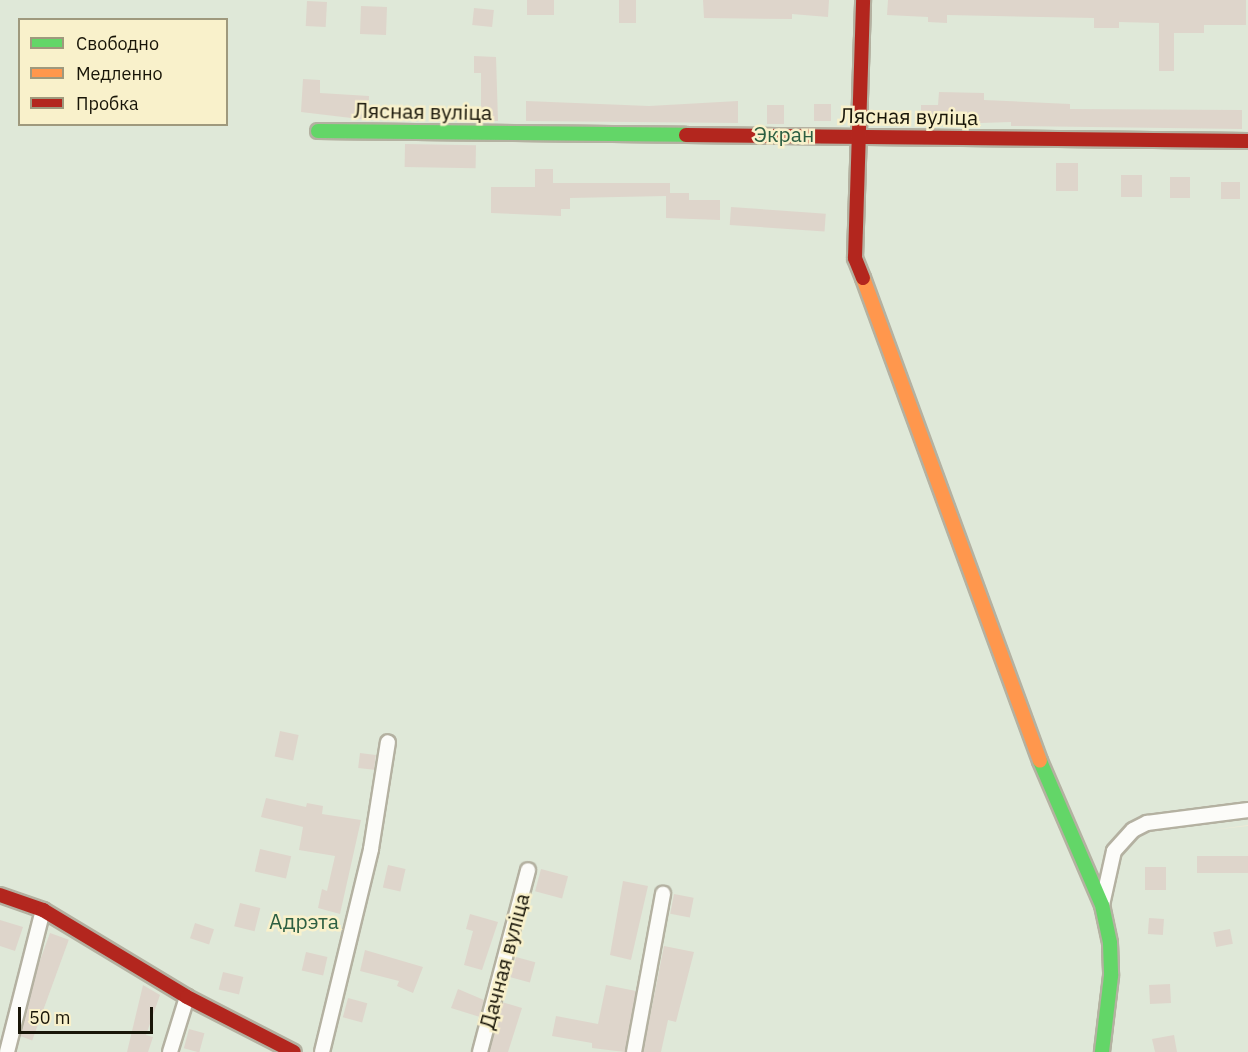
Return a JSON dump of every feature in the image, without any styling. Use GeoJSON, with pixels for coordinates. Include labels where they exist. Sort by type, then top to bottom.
{"type":"FeatureCollection","features":[{"type":"Feature","properties":{"kind":"street"},"geometry":{"type":"LineString","coordinates":[[863,0],[855,258],[1049,784],[1102,905],[1110,943],[1111,976],[1102,1052]]}},
{"type":"Feature","properties":{"kind":"street","name":"Лясная вуліца"},"geometry":{"type":"LineString","coordinates":[[318,131],[1248,141]]}},
{"type":"Feature","properties":{"kind":"street"},"geometry":{"type":"LineString","coordinates":[[322,1052],[371,849],[388,742]]}},
{"type":"Feature","properties":{"kind":"street"},"geometry":{"type":"LineString","coordinates":[[1102,905],[1114,851],[1133,830],[1147,823],[1248,810]]}},
{"type":"Feature","properties":{"kind":"street","name":"Дачная вуліца"},"geometry":{"type":"LineString","coordinates":[[480,1052],[528,870]]}},
{"type":"Feature","properties":{"kind":"street"},"geometry":{"type":"LineString","coordinates":[[634,1052],[663,894]]}},
{"type":"Feature","properties":{"kind":"street"},"geometry":{"type":"LineString","coordinates":[[0,895],[43,910],[187,997],[294,1052]]}},
{"type":"Feature","properties":{"kind":"street"},"geometry":{"type":"LineString","coordinates":[[7,1052],[43,910]]}},
{"type":"Feature","properties":{"kind":"street"},"geometry":{"type":"LineString","coordinates":[[170,1052],[187,997]]}},
{"type":"Feature","properties":{"kind":"green space"},"geometry":{"type":"Polygon","coordinates":[[[0,0],[1248,0],[1248,825],[1212,830],[1248,826],[1248,1052],[0,1052],[0,0]]]}},
{"type":"Feature","properties":{"kind":"building"},"geometry":{"type":"Polygon","coordinates":[[[527,0],[554,0],[554,15],[527,15],[527,0]]]}},
{"type":"Feature","properties":{"kind":"building"},"geometry":{"type":"Polygon","coordinates":[[[619,0],[636,0],[636,23],[619,23],[619,0]]]}},
{"type":"Feature","properties":{"kind":"building"},"geometry":{"type":"Polygon","coordinates":[[[703,0],[829,0],[828,17],[792,14],[792,19],[704,18],[703,0]]]}},
{"type":"Feature","properties":{"kind":"building"},"geometry":{"type":"Polygon","coordinates":[[[888,0],[1246,0],[1246,25],[1204,25],[1204,33],[1174,33],[1174,71],[1159,71],[1159,23],[1119,22],[1119,28],[1094,28],[1094,18],[947,15],[947,23],[928,22],[928,17],[887,15],[888,0]]]}},
{"type":"Feature","properties":{"kind":"building"},"geometry":{"type":"Polygon","coordinates":[[[307,1],[327,2],[326,27],[306,26],[307,1]]]}},
{"type":"Feature","properties":{"kind":"building"},"geometry":{"type":"Polygon","coordinates":[[[361,6],[387,7],[386,35],[360,34],[361,6]]]}},
{"type":"Feature","properties":{"kind":"building"},"geometry":{"type":"Polygon","coordinates":[[[474,8],[494,10],[492,27],[472,25],[474,8]]]}},
{"type":"Feature","properties":{"kind":"building"},"geometry":{"type":"Polygon","coordinates":[[[474,56],[496,57],[498,121],[481,121],[481,73],[474,73],[474,56]]]}},
{"type":"Feature","properties":{"kind":"building"},"geometry":{"type":"Polygon","coordinates":[[[303,79],[320,80],[320,93],[369,96],[368,120],[301,112],[303,79]]]}},
{"type":"Feature","properties":{"kind":"building"},"geometry":{"type":"Polygon","coordinates":[[[939,92],[984,93],[984,100],[1070,104],[1070,109],[1242,110],[1242,129],[1011,126],[1011,122],[921,125],[921,105],[938,105],[939,92]]]}},
{"type":"Feature","properties":{"kind":"building"},"geometry":{"type":"Polygon","coordinates":[[[526,101],[649,106],[738,101],[738,123],[526,121],[526,101]]]}},
{"type":"Feature","properties":{"kind":"building"},"geometry":{"type":"Polygon","coordinates":[[[814,104],[831,104],[831,121],[814,121],[814,104]]]}},
{"type":"Feature","properties":{"kind":"building"},"geometry":{"type":"Polygon","coordinates":[[[767,105],[784,105],[784,124],[767,124],[767,105]]]}},
{"type":"Feature","properties":{"kind":"building"},"geometry":{"type":"Polygon","coordinates":[[[405,144],[476,145],[476,168],[405,167],[405,144]]]}},
{"type":"Feature","properties":{"kind":"building"},"geometry":{"type":"Polygon","coordinates":[[[1056,163],[1078,163],[1078,191],[1056,191],[1056,163]]]}},
{"type":"Feature","properties":{"kind":"building"},"geometry":{"type":"Polygon","coordinates":[[[535,169],[553,169],[553,183],[670,183],[670,193],[689,193],[689,200],[720,200],[720,220],[666,218],[666,196],[570,198],[570,209],[561,209],[561,216],[491,213],[491,187],[535,187],[535,169]]]}},
{"type":"Feature","properties":{"kind":"building"},"geometry":{"type":"Polygon","coordinates":[[[1121,175],[1142,175],[1142,197],[1121,197],[1121,175]]]}},
{"type":"Feature","properties":{"kind":"building"},"geometry":{"type":"Polygon","coordinates":[[[1170,177],[1190,177],[1190,198],[1170,198],[1170,177]]]}},
{"type":"Feature","properties":{"kind":"building"},"geometry":{"type":"Polygon","coordinates":[[[1221,182],[1240,182],[1240,199],[1221,199],[1221,182]]]}},
{"type":"Feature","properties":{"kind":"building"},"geometry":{"type":"Polygon","coordinates":[[[731,207],[826,214],[825,232],[730,225],[731,207]]]}},
{"type":"Feature","properties":{"kind":"building"},"geometry":{"type":"Polygon","coordinates":[[[280,731],[299,735],[293,760],[275,756],[280,731]]]}},
{"type":"Feature","properties":{"kind":"building"},"geometry":{"type":"Polygon","coordinates":[[[360,753],[376,755],[374,770],[358,768],[360,753]]]}},
{"type":"Feature","properties":{"kind":"building"},"geometry":{"type":"Polygon","coordinates":[[[266,798],[306,807],[307,803],[323,806],[322,814],[361,820],[340,914],[318,908],[322,889],[327,891],[335,856],[299,850],[303,827],[261,817],[266,798]]]}},
{"type":"Feature","properties":{"kind":"building"},"geometry":{"type":"Polygon","coordinates":[[[260,849],[291,856],[286,879],[255,871],[260,849]]]}},
{"type":"Feature","properties":{"kind":"building"},"geometry":{"type":"Polygon","coordinates":[[[1197,856],[1248,856],[1248,873],[1197,873],[1197,856]]]}},
{"type":"Feature","properties":{"kind":"building"},"geometry":{"type":"Polygon","coordinates":[[[388,865],[406,869],[400,891],[383,887],[388,865]]]}},
{"type":"Feature","properties":{"kind":"building"},"geometry":{"type":"Polygon","coordinates":[[[1145,867],[1166,867],[1166,890],[1145,890],[1145,867]]]}},
{"type":"Feature","properties":{"kind":"building"},"geometry":{"type":"Polygon","coordinates":[[[541,869],[568,876],[562,898],[535,891],[541,869]]]}},
{"type":"Feature","properties":{"kind":"building"},"geometry":{"type":"Polygon","coordinates":[[[623,881],[648,886],[631,960],[610,955],[623,881]]]}},
{"type":"Feature","properties":{"kind":"building"},"geometry":{"type":"Polygon","coordinates":[[[674,894],[694,898],[690,917],[670,914],[674,894]]]}},
{"type":"Feature","properties":{"kind":"building"},"geometry":{"type":"Polygon","coordinates":[[[240,903],[260,908],[255,931],[234,926],[240,903]]]}},
{"type":"Feature","properties":{"kind":"building"},"geometry":{"type":"Polygon","coordinates":[[[470,914],[498,922],[482,970],[464,965],[473,931],[466,929],[470,914]]]}},
{"type":"Feature","properties":{"kind":"building"},"geometry":{"type":"Polygon","coordinates":[[[1149,918],[1164,919],[1163,935],[1148,934],[1149,918]]]}},
{"type":"Feature","properties":{"kind":"building"},"geometry":{"type":"Polygon","coordinates":[[[0,920],[23,927],[15,951],[0,946],[0,920]]]}},
{"type":"Feature","properties":{"kind":"building"},"geometry":{"type":"Polygon","coordinates":[[[195,923],[214,929],[209,944],[190,938],[195,923]]]}},
{"type":"Feature","properties":{"kind":"building"},"geometry":{"type":"Polygon","coordinates":[[[1230,929],[1233,944],[1216,947],[1213,932],[1230,929]]]}},
{"type":"Feature","properties":{"kind":"building"},"geometry":{"type":"Polygon","coordinates":[[[50,933],[69,940],[32,1040],[13,1034],[50,933]]]}},
{"type":"Feature","properties":{"kind":"building"},"geometry":{"type":"Polygon","coordinates":[[[664,946],[694,952],[676,1022],[668,1020],[661,1052],[643,1052],[664,946]]]}},
{"type":"Feature","properties":{"kind":"building"},"geometry":{"type":"Polygon","coordinates":[[[365,950],[423,967],[413,993],[397,986],[399,981],[360,971],[365,950]]]}},
{"type":"Feature","properties":{"kind":"building"},"geometry":{"type":"Polygon","coordinates":[[[306,952],[327,957],[323,975],[302,971],[306,952]]]}},
{"type":"Feature","properties":{"kind":"building"},"geometry":{"type":"Polygon","coordinates":[[[516,957],[535,962],[530,982],[511,977],[516,957]]]}},
{"type":"Feature","properties":{"kind":"building"},"geometry":{"type":"Polygon","coordinates":[[[223,972],[243,977],[239,995],[219,989],[223,972]]]}},
{"type":"Feature","properties":{"kind":"building"},"geometry":{"type":"Polygon","coordinates":[[[1170,984],[1171,1003],[1150,1004],[1149,985],[1170,984]]]}},
{"type":"Feature","properties":{"kind":"building"},"geometry":{"type":"Polygon","coordinates":[[[143,985],[160,995],[146,1035],[153,1037],[148,1052],[127,1052],[143,985]]]}},
{"type":"Feature","properties":{"kind":"building"},"geometry":{"type":"Polygon","coordinates":[[[606,985],[636,991],[625,1052],[592,1048],[592,1043],[552,1036],[556,1016],[598,1024],[606,985]]]}},
{"type":"Feature","properties":{"kind":"building"},"geometry":{"type":"Polygon","coordinates":[[[458,989],[484,1000],[480,1017],[451,1008],[458,989]]]}},
{"type":"Feature","properties":{"kind":"building"},"geometry":{"type":"Polygon","coordinates":[[[348,998],[367,1003],[362,1022],[343,1017],[348,998]]]}},
{"type":"Feature","properties":{"kind":"building"},"geometry":{"type":"Polygon","coordinates":[[[502,1002],[522,1008],[508,1052],[489,1052],[502,1002]]]}},
{"type":"Feature","properties":{"kind":"building"},"geometry":{"type":"Polygon","coordinates":[[[189,1029],[204,1033],[199,1052],[184,1048],[189,1029]]]}},
{"type":"Feature","properties":{"kind":"building"},"geometry":{"type":"Polygon","coordinates":[[[1174,1035],[1177,1052],[1155,1052],[1152,1039],[1174,1035]]]}},
{"type":"Feature","properties":{"kind":"traffic: fast"},"geometry":{"type":"LineString","coordinates":[[318,131],[686,135]]}},
{"type":"Feature","properties":{"kind":"traffic: fast"},"geometry":{"type":"LineString","coordinates":[[1040,761],[1102,905],[1110,943],[1111,976],[1102,1052]]}},
{"type":"Feature","properties":{"kind":"traffic: slow"},"geometry":{"type":"LineString","coordinates":[[863,278],[1040,761]]}},
{"type":"Feature","properties":{"kind":"traffic: jam"},"geometry":{"type":"LineString","coordinates":[[863,0],[855,258],[863,278]]}},
{"type":"Feature","properties":{"kind":"traffic: jam"},"geometry":{"type":"LineString","coordinates":[[686,135],[1248,141]]}},
{"type":"Feature","properties":{"kind":"traffic: jam"},"geometry":{"type":"LineString","coordinates":[[0,895],[43,910],[187,997],[294,1052]]}},
{"type":"Feature","properties":{"kind":"park label","name":"Экран"},"geometry":{"type":"Point","coordinates":[784,134]}},
{"type":"Feature","properties":{"kind":"park label","name":"Адрэта"},"geometry":{"type":"Point","coordinates":[304,921]}}]}
